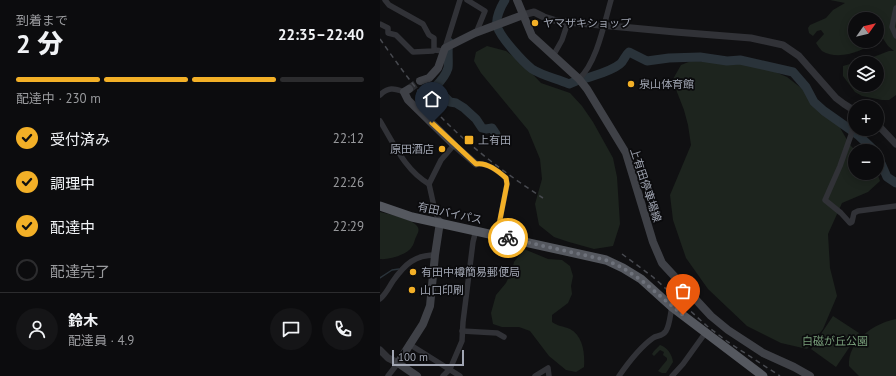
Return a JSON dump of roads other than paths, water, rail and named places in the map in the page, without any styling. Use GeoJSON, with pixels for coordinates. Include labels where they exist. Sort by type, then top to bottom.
{"type":"FeatureCollection","features":[{"type":"Feature","properties":{"kind":"highway","name":"有田バイパス"},"geometry":{"type":"LineString","coordinates":[[380,206],[412,217],[606,260],[623,268],[641,280],[672,307],[763,376]]}},
{"type":"Feature","properties":{"kind":"main road","name":"上有田停車場線"},"geometry":{"type":"LineString","coordinates":[[517,0],[532,36],[579,79],[626,154],[653,242],[662,263],[711,316],[728,330],[763,353],[810,376]]}},
{"type":"Feature","properties":{"kind":"main road"},"geometry":{"type":"LineString","coordinates":[[420,81],[429,78],[438,68],[444,50],[476,33],[523,15]]}},
{"type":"Feature","properties":{"kind":"main road"},"geometry":{"type":"LineString","coordinates":[[407,90],[408,100],[454,145]]}},
{"type":"Feature","properties":{"kind":"main road"},"geometry":{"type":"LineString","coordinates":[[418,376],[398,363],[423,324],[430,306],[440,222]]}},
{"type":"Feature","properties":{"kind":"street"},"geometry":{"type":"LineString","coordinates":[[385,0],[389,5],[423,24],[429,35],[434,38],[434,50]]}},
{"type":"Feature","properties":{"kind":"street"},"geometry":{"type":"LineString","coordinates":[[380,24],[388,27],[388,33],[396,35],[414,52],[444,50],[460,0]]}},
{"type":"Feature","properties":{"kind":"street"},"geometry":{"type":"LineString","coordinates":[[467,0],[485,11],[476,33]]}},
{"type":"Feature","properties":{"kind":"street"},"geometry":{"type":"LineString","coordinates":[[579,79],[589,68],[611,0]]}},
{"type":"Feature","properties":{"kind":"street"},"geometry":{"type":"LineString","coordinates":[[896,8],[892,27],[896,36]]}},
{"type":"Feature","properties":{"kind":"street"},"geometry":{"type":"LineString","coordinates":[[523,15],[534,12],[557,21],[751,38],[783,45],[799,56],[836,98],[848,107]]}},
{"type":"Feature","properties":{"kind":"street"},"geometry":{"type":"LineString","coordinates":[[553,56],[562,40],[568,22]]}},
{"type":"Feature","properties":{"kind":"street"},"geometry":{"type":"LineString","coordinates":[[380,95],[385,90],[390,88],[407,90]]}},
{"type":"Feature","properties":{"kind":"street"},"geometry":{"type":"LineString","coordinates":[[380,121],[408,166],[419,178],[429,184]]}},
{"type":"Feature","properties":{"kind":"street"},"geometry":{"type":"LineString","coordinates":[[884,131],[896,144]]}},
{"type":"Feature","properties":{"kind":"street"},"geometry":{"type":"LineString","coordinates":[[851,136],[840,166],[824,200],[841,213],[850,223],[852,222],[854,213],[858,211],[896,206]]}},
{"type":"Feature","properties":{"kind":"street"},"geometry":{"type":"LineString","coordinates":[[440,222],[435,211],[429,184],[441,160],[454,145],[476,164],[481,163],[490,167],[506,178],[507,184],[497,235]]}},
{"type":"Feature","properties":{"kind":"street"},"geometry":{"type":"LineString","coordinates":[[443,376],[450,369],[462,341],[473,242],[476,230]]}},
{"type":"Feature","properties":{"kind":"street"},"geometry":{"type":"LineString","coordinates":[[380,299],[384,296],[400,273],[416,258],[425,255],[435,255]]}},
{"type":"Feature","properties":{"kind":"street"},"geometry":{"type":"LineString","coordinates":[[619,376],[639,351],[654,337],[662,336],[666,332],[672,307]]}},
{"type":"Feature","properties":{"kind":"street"},"geometry":{"type":"LineString","coordinates":[[462,332],[497,333],[504,337]]}},
{"type":"Feature","properties":{"kind":"street"},"geometry":{"type":"LineString","coordinates":[[672,376],[683,364],[706,332]]}},
{"type":"Feature","properties":{"kind":"street"},"geometry":{"type":"LineString","coordinates":[[410,344],[460,376]]}},
{"type":"Feature","properties":{"kind":"street"},"geometry":{"type":"LineString","coordinates":[[380,350],[388,358],[398,363],[388,376]]}},
{"type":"Feature","properties":{"kind":"street"},"geometry":{"type":"LineString","coordinates":[[534,376],[548,368],[549,376]]}},
{"type":"Feature","properties":{"kind":"waterway"},"geometry":{"type":"LineString","coordinates":[[505,0],[500,9],[497,26],[502,36],[512,49],[532,69],[546,76],[569,84],[576,81]]}},
{"type":"Feature","properties":{"kind":"waterway"},"geometry":{"type":"LineString","coordinates":[[449,42],[448,68],[441,81],[435,87],[450,102],[456,103],[464,108],[476,119],[482,128],[492,128],[496,134]]}},
{"type":"Feature","properties":{"kind":"waterway"},"geometry":{"type":"LineString","coordinates":[[584,79],[616,67],[629,52],[647,61],[669,58],[700,57],[727,61],[740,60],[793,72],[806,87],[814,102],[868,144]]}},
{"type":"Feature","properties":{"kind":"waterway"},"geometry":{"type":"LineString","coordinates":[[884,170],[887,177],[896,183]]}},
{"type":"Feature","properties":{"kind":"waterway"},"geometry":{"type":"LineString","coordinates":[[380,278],[392,270],[399,269]]}},
{"type":"Feature","properties":{"kind":"tunnel"},"geometry":{"type":"LineString","coordinates":[[409,89],[420,81]]}},
{"type":"Feature","properties":{"kind":"railway"},"geometry":{"type":"LineString","coordinates":[[380,39],[417,90],[453,129],[490,161],[543,198]]}},
{"type":"Feature","properties":{"kind":"railway"},"geometry":{"type":"LineString","coordinates":[[622,254],[653,277],[707,326],[728,342],[780,376]]}},
{"type":"Feature","properties":{"kind":"place","name":"ヤマザキショップ"},"geometry":{"type":"Point","coordinates":[535,23]}},
{"type":"Feature","properties":{"kind":"place","name":"泉山体育館"},"geometry":{"type":"Point","coordinates":[631,84]}},
{"type":"Feature","properties":{"kind":"place","name":"上有田"},"geometry":{"type":"Point","coordinates":[469,140]}},
{"type":"Feature","properties":{"kind":"place","name":"原田酒店"},"geometry":{"type":"Point","coordinates":[442,149]}},
{"type":"Feature","properties":{"kind":"place","name":"有田中樽簡易郵便局"},"geometry":{"type":"Point","coordinates":[413,272]}},
{"type":"Feature","properties":{"kind":"place","name":"山口印刷"},"geometry":{"type":"Point","coordinates":[412,290]}},
{"type":"Feature","properties":{"kind":"park label","name":"白磁が丘公園"},"geometry":{"type":"Point","coordinates":[835,341]}}]}
